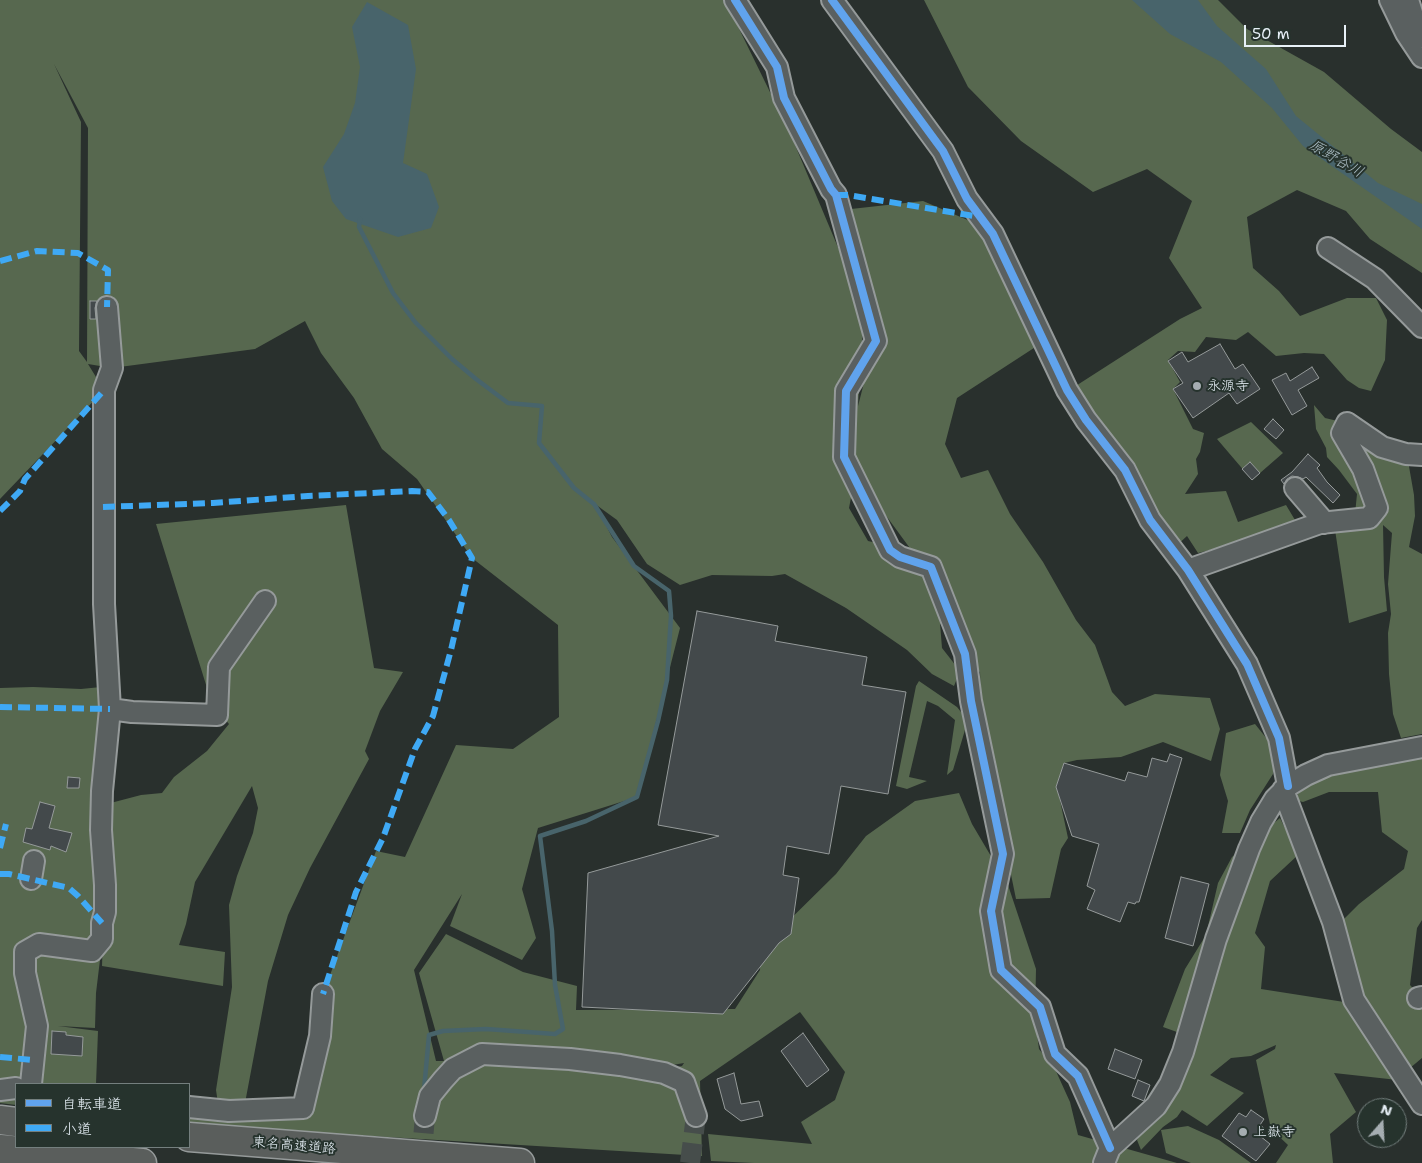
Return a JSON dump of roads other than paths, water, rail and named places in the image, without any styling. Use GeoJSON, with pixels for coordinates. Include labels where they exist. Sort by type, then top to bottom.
{"type":"FeatureCollection","features":[{"type":"Feature","properties":{"kind":"highway"},"geometry":{"type":"LineString","coordinates":[[0,1120],[15,1122]]}},
{"type":"Feature","properties":{"kind":"highway","name":"東名高速道路"},"geometry":{"type":"LineString","coordinates":[[190,1137],[520,1163]]}},
{"type":"Feature","properties":{"kind":"highway"},"geometry":{"type":"LineString","coordinates":[[0,1149],[142,1163]]}},
{"type":"Feature","properties":{"kind":"street"},"geometry":{"type":"LineString","coordinates":[[735,0],[777,67],[784,98],[836,195],[876,341],[846,391],[844,457],[890,550],[900,557],[931,567],[965,654],[971,702],[1003,854],[991,911],[1001,970],[1040,1007],[1055,1054],[1078,1076],[1107,1156],[1156,1106],[1170,1084],[1183,1052],[1216,939],[1249,849],[1274,800],[1286,788],[1306,775],[1328,765],[1422,747]]}},
{"type":"Feature","properties":{"kind":"street"},"geometry":{"type":"LineString","coordinates":[[832,0],[943,151],[967,199],[993,234],[1067,390],[1086,420],[1125,470],[1150,520],[1188,570],[1247,664],[1279,738],[1286,788],[1333,922],[1354,1000],[1422,1104]]}},
{"type":"Feature","properties":{"kind":"street"},"geometry":{"type":"LineString","coordinates":[[1390,0],[1406,33],[1422,57]]}},
{"type":"Feature","properties":{"kind":"street"},"geometry":{"type":"LineString","coordinates":[[1408,0],[1422,44]]}},
{"type":"Feature","properties":{"kind":"street"},"geometry":{"type":"LineString","coordinates":[[1328,248],[1375,279],[1422,327]]}},
{"type":"Feature","properties":{"kind":"street"},"geometry":{"type":"LineString","coordinates":[[31,1083],[37,1026],[25,973],[25,952],[40,944],[92,951],[102,939],[102,923],[105,912],[101,830],[102,791],[110,709],[104,604],[104,390],[112,368],[107,308]]}},
{"type":"Feature","properties":{"kind":"street"},"geometry":{"type":"LineString","coordinates":[[1188,570],[1320,523],[1369,518],[1376,508],[1363,469],[1342,433],[1347,423],[1382,447],[1406,454],[1422,455]]}},
{"type":"Feature","properties":{"kind":"street"},"geometry":{"type":"LineString","coordinates":[[1295,488],[1325,523]]}},
{"type":"Feature","properties":{"kind":"street"},"geometry":{"type":"LineString","coordinates":[[110,709],[132,712],[217,715],[219,667],[265,601]]}},
{"type":"Feature","properties":{"kind":"street"},"geometry":{"type":"LineString","coordinates":[[190,1107],[229,1111],[303,1108],[320,1036],[323,994]]}},
{"type":"Feature","properties":{"kind":"street"},"geometry":{"type":"LineString","coordinates":[[425,1116],[430,1096],[442,1080],[453,1069],[482,1054],[570,1059],[620,1065],[664,1074],[684,1082],[696,1116]]}},
{"type":"Feature","properties":{"kind":"street"},"geometry":{"type":"LineString","coordinates":[[0,1090],[15,1088]]}},
{"type":"Feature","properties":{"kind":"water","name":"原野谷川"},"geometry":{"type":"Polygon","coordinates":[[[1132,0],[1198,0],[1217,26],[1266,69],[1296,116],[1378,183],[1422,204],[1422,229],[1303,146],[1272,108],[1221,62],[1170,34],[1132,0]]]}},
{"type":"Feature","properties":{"kind":"water"},"geometry":{"type":"Polygon","coordinates":[[[367,2],[408,25],[416,69],[403,163],[427,174],[439,207],[431,228],[398,237],[346,219],[332,201],[323,167],[344,134],[355,103],[360,67],[352,27],[367,2]]]}},
{"type":"Feature","properties":{"kind":"waterway"},"geometry":{"type":"LineString","coordinates":[[360,219],[359,227],[393,293],[415,322],[452,359],[508,403],[542,406],[539,443],[574,488],[594,504],[634,566],[669,591],[671,616],[667,680],[637,797],[586,821],[540,836],[552,931],[555,985],[563,1029],[555,1034],[486,1029],[443,1031],[429,1035],[424,1090]]}},
{"type":"Feature","properties":{"kind":"tunnel"},"geometry":{"type":"LineString","coordinates":[[421,1163],[425,1116]]}},
{"type":"Feature","properties":{"kind":"tunnel"},"geometry":{"type":"LineString","coordinates":[[690,1163],[696,1116]]}},
{"type":"Feature","properties":{"kind":"place","name":"永源寺"},"geometry":{"type":"Point","coordinates":[1197,386]}},
{"type":"Feature","properties":{"kind":"place","name":"上嶽寺"},"geometry":{"type":"Point","coordinates":[1243,1132]}}]}
